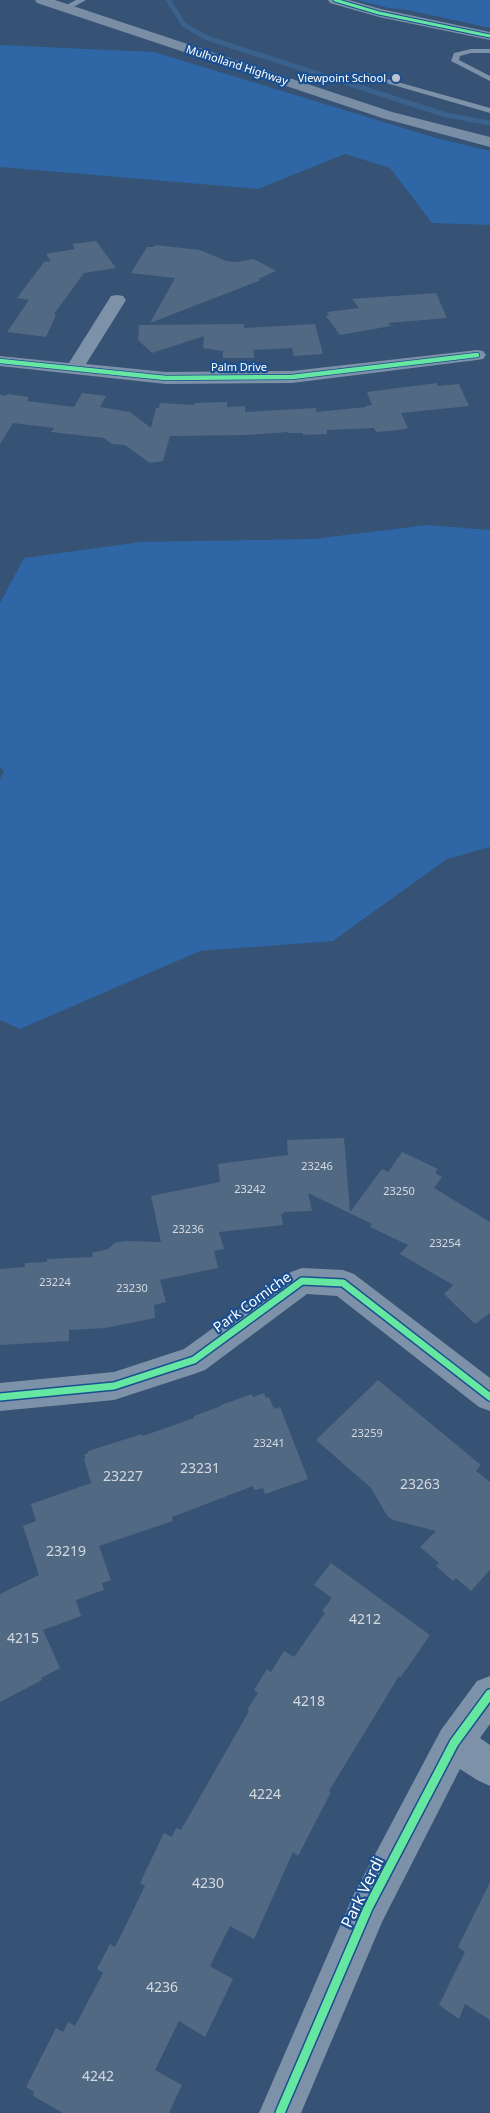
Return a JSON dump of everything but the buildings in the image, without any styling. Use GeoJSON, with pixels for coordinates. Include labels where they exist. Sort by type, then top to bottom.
{"type":"FeatureCollection","features":[{"type":"Feature","properties":{"kind":"main road","name":"Mulholland Highway"},"geometry":{"type":"LineString","coordinates":[[42,0],[387,115],[490,142]]}},
{"type":"Feature","properties":{"kind":"street"},"geometry":{"type":"LineString","coordinates":[[335,0],[379,13],[490,36]]}},
{"type":"Feature","properties":{"kind":"street"},"geometry":{"type":"LineString","coordinates":[[74,369],[117,300]]}},
{"type":"Feature","properties":{"kind":"street","name":"Palm Drive"},"geometry":{"type":"LineString","coordinates":[[0,361],[166,378],[292,377],[477,355]]}},
{"type":"Feature","properties":{"kind":"street","name":"Park Corniche"},"geometry":{"type":"LineString","coordinates":[[0,1398],[114,1386],[194,1360],[302,1281],[343,1283],[490,1396]]}},
{"type":"Feature","properties":{"kind":"street","name":"Park Verdi"},"geometry":{"type":"LineString","coordinates":[[280,2113],[368,1908],[454,1743],[490,1694]]}},
{"type":"Feature","properties":{"kind":"street"},"geometry":{"type":"LineString","coordinates":[[454,1743],[490,1767]]}},
{"type":"Feature","properties":{"kind":"lane"},"geometry":{"type":"LineString","coordinates":[[65,8],[82,0]]}},
{"type":"Feature","properties":{"kind":"lane"},"geometry":{"type":"LineString","coordinates":[[490,51],[470,51],[457,55],[455,61],[459,65],[490,79]]}},
{"type":"Feature","properties":{"kind":"lane"},"geometry":{"type":"LineString","coordinates":[[365,74],[490,111]]}},
{"type":"Feature","properties":{"kind":"shaded area"},"geometry":{"type":"Polygon","coordinates":[[[357,0],[490,0],[490,28],[408,10],[388,8],[357,0]]]}},
{"type":"Feature","properties":{"kind":"shaded area"},"geometry":{"type":"Polygon","coordinates":[[[0,45],[154,52],[436,138],[490,151],[490,225],[432,223],[390,168],[345,154],[258,189],[0,167],[0,45]]]}},
{"type":"Feature","properties":{"kind":"shaded area"},"geometry":{"type":"Polygon","coordinates":[[[427,525],[490,530],[490,847],[447,859],[333,941],[200,951],[20,1029],[0,1020],[0,780],[4,771],[0,768],[0,603],[24,558],[140,542],[313,539],[427,525]]]}},
{"type":"Feature","properties":{"kind":"waterway"},"geometry":{"type":"LineString","coordinates":[[168,0],[184,25],[207,38],[446,115],[490,123]]}},
{"type":"Feature","properties":{"kind":"cycle path"},"geometry":{"type":"LineString","coordinates":[[335,0],[379,13],[490,36]]}},
{"type":"Feature","properties":{"kind":"cycle path"},"geometry":{"type":"LineString","coordinates":[[0,361],[166,378],[292,377],[477,355]]}},
{"type":"Feature","properties":{"kind":"cycle path"},"geometry":{"type":"LineString","coordinates":[[0,1397],[114,1386],[194,1360],[302,1281],[343,1283],[490,1397]]}},
{"type":"Feature","properties":{"kind":"cycle path"},"geometry":{"type":"LineString","coordinates":[[280,2113],[368,1908],[454,1743],[490,1694]]}},
{"type":"Feature","properties":{"kind":"place","name":"Viewpoint School"},"geometry":{"type":"Point","coordinates":[396,78]}}]}
